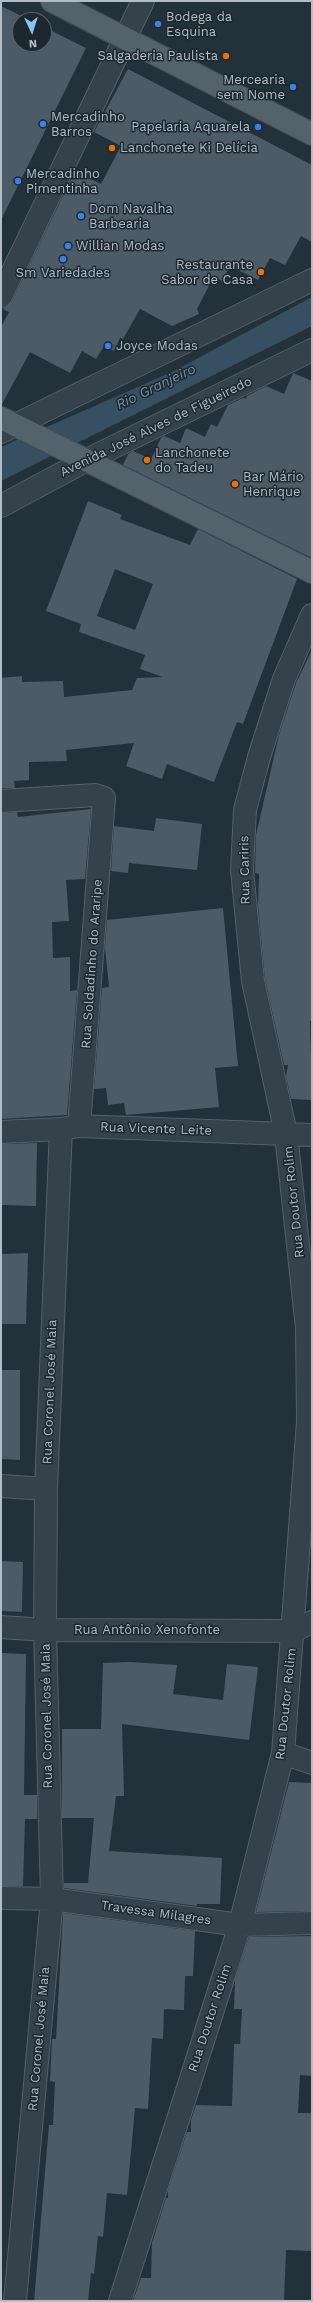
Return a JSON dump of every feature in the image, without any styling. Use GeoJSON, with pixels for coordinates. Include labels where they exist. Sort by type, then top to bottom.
{"type":"FeatureCollection","features":[{"type":"Feature","properties":{"kind":"main road"},"geometry":{"type":"LineString","coordinates":[[52,1],[312,134]]}},
{"type":"Feature","properties":{"kind":"main road"},"geometry":{"type":"LineString","coordinates":[[6,425],[87,460],[312,572]]}},
{"type":"Feature","properties":{"kind":"street"},"geometry":{"type":"LineString","coordinates":[[1,296],[143,1]]}},
{"type":"Feature","properties":{"kind":"street"},"geometry":{"type":"LineString","coordinates":[[6,425],[312,280]]}},
{"type":"Feature","properties":{"kind":"street","name":"Avenida José Alves de Figueiredo"},"geometry":{"type":"LineString","coordinates":[[1,506],[87,460],[312,350]]}},
{"type":"Feature","properties":{"kind":"street","name":"Rua Cariris"},"geometry":{"type":"LineString","coordinates":[[286,1134],[253,981],[242,870],[244,825],[245,810],[253,780],[282,686],[312,615]]}},
{"type":"Feature","properties":{"kind":"street","name":"Rua Soldadinho do Araripe"},"geometry":{"type":"LineString","coordinates":[[1,801],[95,795],[104,798],[70,1127]]}},
{"type":"Feature","properties":{"kind":"street","name":"Rua Vicente Leite"},"geometry":{"type":"LineString","coordinates":[[1,1132],[70,1127],[312,1135]]}},
{"type":"Feature","properties":{"kind":"street","name":"Rua Coronel José Maia"},"geometry":{"type":"LineString","coordinates":[[15,2301],[52,1899],[45,1630],[46,1489],[70,1127]]}},
{"type":"Feature","properties":{"kind":"street","name":"Rua Doutor Rolim"},"geometry":{"type":"LineString","coordinates":[[120,2301],[240,1925],[283,1753],[302,1626],[308,1422],[307,1328],[286,1134]]}},
{"type":"Feature","properties":{"kind":"street"},"geometry":{"type":"LineString","coordinates":[[1,1486],[46,1489]]}},
{"type":"Feature","properties":{"kind":"street","name":"Rua Antônio Xenofonte"},"geometry":{"type":"LineString","coordinates":[[1,1627],[45,1630],[302,1626]]}},
{"type":"Feature","properties":{"kind":"street"},"geometry":{"type":"LineString","coordinates":[[283,1753],[312,1763]]}},
{"type":"Feature","properties":{"kind":"street","name":"Travessa Milagres"},"geometry":{"type":"LineString","coordinates":[[1,1898],[52,1899],[240,1925],[312,1923]]}},
{"type":"Feature","properties":{"kind":"water","name":"Rio Granjeiro"},"geometry":{"type":"Polygon","coordinates":[[[312,297],[312,326],[1,481],[1,447],[172,372],[312,297]]]}},
{"type":"Feature","properties":{"kind":"building"},"geometry":{"type":"Polygon","coordinates":[[[1,6],[13,12],[12,12],[12,52],[52,52],[52,31],[86,48],[1,220],[1,6]]]}},
{"type":"Feature","properties":{"kind":"building"},"geometry":{"type":"Polygon","coordinates":[[[128,69],[312,165],[312,242],[301,236],[285,265],[270,258],[258,280],[230,266],[222,281],[214,276],[197,309],[199,314],[172,326],[140,309],[123,339],[120,338],[114,351],[104,346],[96,359],[82,351],[70,373],[30,352],[1,406],[1,327],[9,312],[3,309],[12,301],[75,171],[101,184],[121,146],[94,132],[128,69]]]}},
{"type":"Feature","properties":{"kind":"building"},"geometry":{"type":"Polygon","coordinates":[[[293,373],[312,381],[312,558],[123,465],[128,454],[133,451],[151,459],[161,438],[164,436],[180,443],[186,428],[205,437],[211,424],[217,427],[228,405],[243,398],[246,399],[247,396],[266,386],[284,394],[293,373]]]}},
{"type":"Feature","properties":{"kind":"building"},"geometry":{"type":"Polygon","coordinates":[[[88,501],[122,515],[120,519],[190,545],[198,529],[297,579],[243,724],[237,722],[214,782],[167,764],[162,779],[126,766],[134,743],[66,750],[67,761],[29,762],[29,780],[14,781],[15,788],[1,788],[1,678],[22,676],[22,682],[63,681],[64,697],[132,690],[137,678],[163,677],[140,669],[145,655],[79,632],[81,624],[46,611],[88,501]],[[115,569],[97,616],[135,630],[153,584],[115,569]]]}},
{"type":"Feature","properties":{"kind":"building"},"geometry":{"type":"Polygon","coordinates":[[[312,650],[312,1021],[310,1021],[312,1100],[291,1099],[286,1076],[288,1065],[284,1065],[265,979],[258,906],[259,874],[255,873],[255,870],[256,835],[279,735],[296,683],[312,650]]]}},
{"type":"Feature","properties":{"kind":"building"},"geometry":{"type":"Polygon","coordinates":[[[91,809],[85,879],[66,880],[69,921],[52,922],[53,958],[70,957],[70,991],[77,990],[67,1115],[1,1119],[1,813],[17,812],[18,817],[91,809]]]}},
{"type":"Feature","properties":{"kind":"building"},"geometry":{"type":"Polygon","coordinates":[[[156,818],[202,824],[197,870],[129,863],[128,873],[111,871],[114,826],[154,831],[156,818]]]}},
{"type":"Feature","properties":{"kind":"building"},"geometry":{"type":"Polygon","coordinates":[[[223,908],[238,1066],[215,1068],[219,1107],[126,1115],[124,1103],[108,1105],[106,1088],[94,1089],[102,988],[109,987],[105,947],[107,920],[223,908]]]}},
{"type":"Feature","properties":{"kind":"building"},"geometry":{"type":"Polygon","coordinates":[[[37,1143],[36,1206],[1,1205],[2,1144],[37,1143]]]}},
{"type":"Feature","properties":{"kind":"building"},"geometry":{"type":"Polygon","coordinates":[[[28,1253],[26,1324],[1,1324],[1,1254],[28,1253]]]}},
{"type":"Feature","properties":{"kind":"building"},"geometry":{"type":"Polygon","coordinates":[[[1,1370],[20,1370],[20,1460],[1,1459],[1,1370]]]}},
{"type":"Feature","properties":{"kind":"building"},"geometry":{"type":"Polygon","coordinates":[[[1,1561],[23,1562],[22,1612],[1,1611],[1,1561]]]}},
{"type":"Feature","properties":{"kind":"building"},"geometry":{"type":"Polygon","coordinates":[[[1,1653],[26,1654],[24,1795],[37,1795],[37,1819],[25,1819],[23,1886],[1,1886],[1,1653]]]}},
{"type":"Feature","properties":{"kind":"building"},"geometry":{"type":"Polygon","coordinates":[[[130,1662],[177,1665],[173,1694],[223,1700],[227,1664],[258,1667],[249,1740],[122,1724],[124,1796],[116,1796],[109,1851],[222,1858],[220,1904],[197,1904],[197,1906],[64,1888],[64,1883],[88,1883],[94,1818],[62,1818],[62,1729],[101,1729],[103,1663],[130,1662]]]}},
{"type":"Feature","properties":{"kind":"building"},"geometry":{"type":"Polygon","coordinates":[[[289,1782],[312,1783],[312,1911],[256,1912],[289,1782]]]}},
{"type":"Feature","properties":{"kind":"building"},"geometry":{"type":"Polygon","coordinates":[[[63,1913],[195,1931],[193,1976],[185,1976],[184,2010],[164,2009],[163,2039],[152,2038],[148,2109],[135,2108],[127,2195],[107,2193],[103,2237],[98,2236],[94,2274],[91,2273],[88,2301],[34,2301],[49,2125],[53,2125],[55,2082],[50,2081],[52,2039],[56,2039],[63,1913]]]}},
{"type":"Feature","properties":{"kind":"building"},"geometry":{"type":"Polygon","coordinates":[[[312,1936],[312,2076],[300,2075],[298,2113],[312,2113],[312,2251],[286,2250],[284,2301],[133,2301],[141,2278],[151,2278],[152,2243],[166,2198],[168,2198],[168,2190],[187,2132],[191,2132],[191,2120],[196,2105],[232,2106],[234,2044],[240,2044],[242,2009],[234,2009],[235,1980],[249,1937],[312,1936]]]}},
{"type":"Feature","properties":{"kind":"place","name":"Bodega da Esquina"},"geometry":{"type":"Point","coordinates":[158,24]}},
{"type":"Feature","properties":{"kind":"place","name":"Salgaderia Paulista"},"geometry":{"type":"Point","coordinates":[226,56]}},
{"type":"Feature","properties":{"kind":"place","name":"Mercearia sem Nome"},"geometry":{"type":"Point","coordinates":[293,87]}},
{"type":"Feature","properties":{"kind":"place","name":"Mercadinho Barros"},"geometry":{"type":"Point","coordinates":[43,124]}},
{"type":"Feature","properties":{"kind":"place","name":"Papelaria Aquarela"},"geometry":{"type":"Point","coordinates":[258,127]}},
{"type":"Feature","properties":{"kind":"place","name":"Lanchonete Ki Delícia"},"geometry":{"type":"Point","coordinates":[112,148]}},
{"type":"Feature","properties":{"kind":"place","name":"Mercadinho Pimentinha"},"geometry":{"type":"Point","coordinates":[18,181]}},
{"type":"Feature","properties":{"kind":"place","name":"Dom Navalha Barbearia"},"geometry":{"type":"Point","coordinates":[81,216]}},
{"type":"Feature","properties":{"kind":"place","name":"Willian Modas"},"geometry":{"type":"Point","coordinates":[68,246]}},
{"type":"Feature","properties":{"kind":"place","name":"Sm Variedades"},"geometry":{"type":"Point","coordinates":[63,259]}},
{"type":"Feature","properties":{"kind":"place","name":"Restaurante Sabor de Casa"},"geometry":{"type":"Point","coordinates":[261,272]}},
{"type":"Feature","properties":{"kind":"place","name":"Joyce Modas"},"geometry":{"type":"Point","coordinates":[108,346]}},
{"type":"Feature","properties":{"kind":"place","name":"Lanchonete do Tadeu"},"geometry":{"type":"Point","coordinates":[147,460]}},
{"type":"Feature","properties":{"kind":"place","name":"Bar Mário Henrique"},"geometry":{"type":"Point","coordinates":[235,484]}}]}
